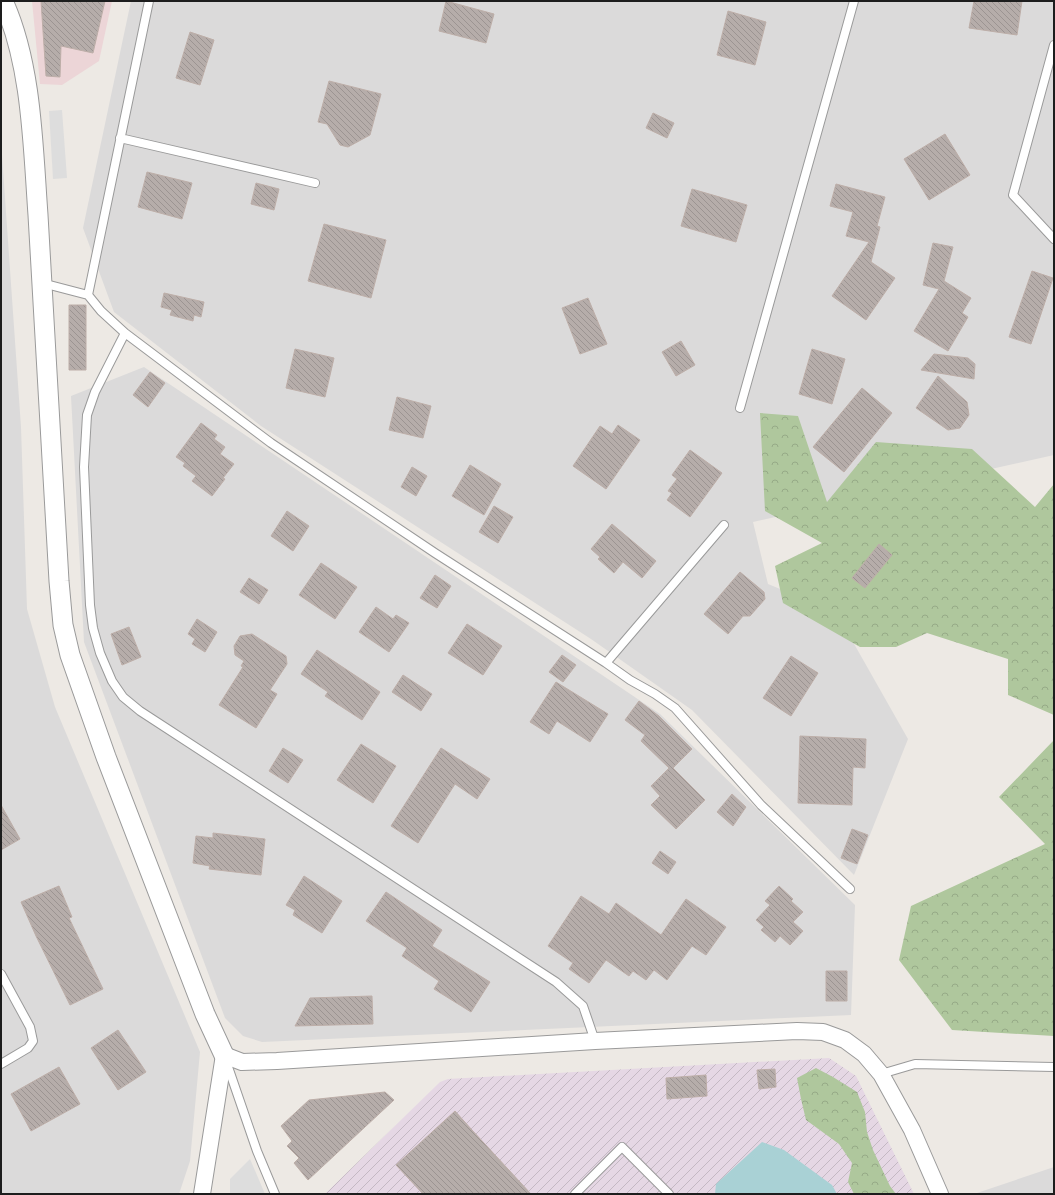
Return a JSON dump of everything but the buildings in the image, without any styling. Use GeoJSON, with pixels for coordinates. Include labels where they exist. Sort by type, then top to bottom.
{"type":"FeatureCollection","features":[{"type":"Feature","properties":{"kind":"street"},"geometry":{"type":"LineString","coordinates":[[3,1],[9,13],[22,56],[30,113],[63,625],[70,655],[106,757],[205,1014],[224,1055],[202,1194]]}},
{"type":"Feature","properties":{"kind":"street"},"geometry":{"type":"LineString","coordinates":[[224,1055],[242,1062],[277,1061],[595,1041],[797,1031],[823,1032],[845,1040],[864,1054],[881,1074],[912,1130],[940,1194]]}},
{"type":"Feature","properties":{"kind":"lane"},"geometry":{"type":"LineString","coordinates":[[88,295],[149,1]]}},
{"type":"Feature","properties":{"kind":"lane"},"geometry":{"type":"LineString","coordinates":[[740,408],[854,1]]}},
{"type":"Feature","properties":{"kind":"lane"},"geometry":{"type":"LineString","coordinates":[[1054,45],[1013,195],[1054,239]]}},
{"type":"Feature","properties":{"kind":"lane"},"geometry":{"type":"LineString","coordinates":[[120,138],[315,183]]}},
{"type":"Feature","properties":{"kind":"lane"},"geometry":{"type":"LineString","coordinates":[[42,283],[88,295],[101,311],[125,333],[271,443],[435,553],[675,708],[761,805],[850,890]]}},
{"type":"Feature","properties":{"kind":"lane"},"geometry":{"type":"LineString","coordinates":[[125,333],[94,392],[87,414],[84,467],[90,604],[93,628],[98,646],[112,681],[123,697],[140,711],[556,982],[583,1006],[595,1041]]}},
{"type":"Feature","properties":{"kind":"lane"},"geometry":{"type":"LineString","coordinates":[[606,663],[724,525]]}},
{"type":"Feature","properties":{"kind":"lane"},"geometry":{"type":"LineString","coordinates":[[1,974],[30,1027],[33,1041],[28,1048],[1,1064]]}},
{"type":"Feature","properties":{"kind":"lane"},"geometry":{"type":"LineString","coordinates":[[224,1055],[257,1151],[274,1194]]}},
{"type":"Feature","properties":{"kind":"lane"},"geometry":{"type":"LineString","coordinates":[[881,1074],[915,1064],[1054,1067]]}},
{"type":"Feature","properties":{"kind":"lane"},"geometry":{"type":"LineString","coordinates":[[575,1194],[622,1148],[669,1194]]}},
{"type":"Feature","properties":{"kind":"shaded area"},"geometry":{"type":"Polygon","coordinates":[[[32,1],[112,1],[99,61],[62,85],[40,84],[32,1]]]}},
{"type":"Feature","properties":{"kind":"shaded area"},"geometry":{"type":"Polygon","coordinates":[[[131,1],[1054,1],[1054,455],[753,522],[768,584],[836,612],[908,739],[854,875],[692,710],[591,639],[261,426],[114,312],[83,228],[131,1]]]}},
{"type":"Feature","properties":{"kind":"shaded area"},"geometry":{"type":"Polygon","coordinates":[[[62,110],[67,178],[53,179],[49,111],[62,110]]]}},
{"type":"Feature","properties":{"kind":"shaded area"},"geometry":{"type":"Polygon","coordinates":[[[1,154],[21,427],[27,609],[55,707],[200,1052],[190,1161],[179,1194],[1,1194],[1,154]]]}},
{"type":"Feature","properties":{"kind":"shaded area"},"geometry":{"type":"Polygon","coordinates":[[[144,367],[660,714],[855,905],[851,1015],[262,1042],[243,1036],[225,1018],[84,642],[71,396],[144,367]]]}},
{"type":"Feature","properties":{"kind":"shaded area"},"geometry":{"type":"Polygon","coordinates":[[[829,1058],[856,1076],[914,1194],[325,1194],[440,1082],[448,1079],[829,1058]]]}},
{"type":"Feature","properties":{"kind":"shaded area"},"geometry":{"type":"Polygon","coordinates":[[[250,1159],[265,1194],[230,1194],[230,1179],[250,1159]]]}},
{"type":"Feature","properties":{"kind":"shaded area"},"geometry":{"type":"Polygon","coordinates":[[[1054,1167],[1054,1194],[974,1194],[1054,1167]]]}},
{"type":"Feature","properties":{"kind":"green space"},"geometry":{"type":"Polygon","coordinates":[[[760,413],[798,416],[827,502],[876,442],[972,449],[1035,507],[1054,484],[1054,715],[1008,695],[1008,659],[927,633],[896,647],[860,647],[783,603],[775,566],[822,543],[765,511],[760,413]]]}},
{"type":"Feature","properties":{"kind":"green space"},"geometry":{"type":"Polygon","coordinates":[[[1054,740],[1054,1036],[952,1030],[899,960],[911,906],[1045,844],[999,797],[1054,740]]]}},
{"type":"Feature","properties":{"kind":"green space"},"geometry":{"type":"Polygon","coordinates":[[[816,1068],[857,1092],[865,1112],[867,1132],[873,1150],[890,1186],[896,1194],[854,1194],[848,1182],[852,1163],[839,1144],[806,1120],[797,1078],[816,1068]]]}},
{"type":"Feature","properties":{"kind":"water"},"geometry":{"type":"Polygon","coordinates":[[[762,1142],[784,1150],[832,1185],[837,1194],[715,1194],[716,1184],[762,1142]]]}}]}
